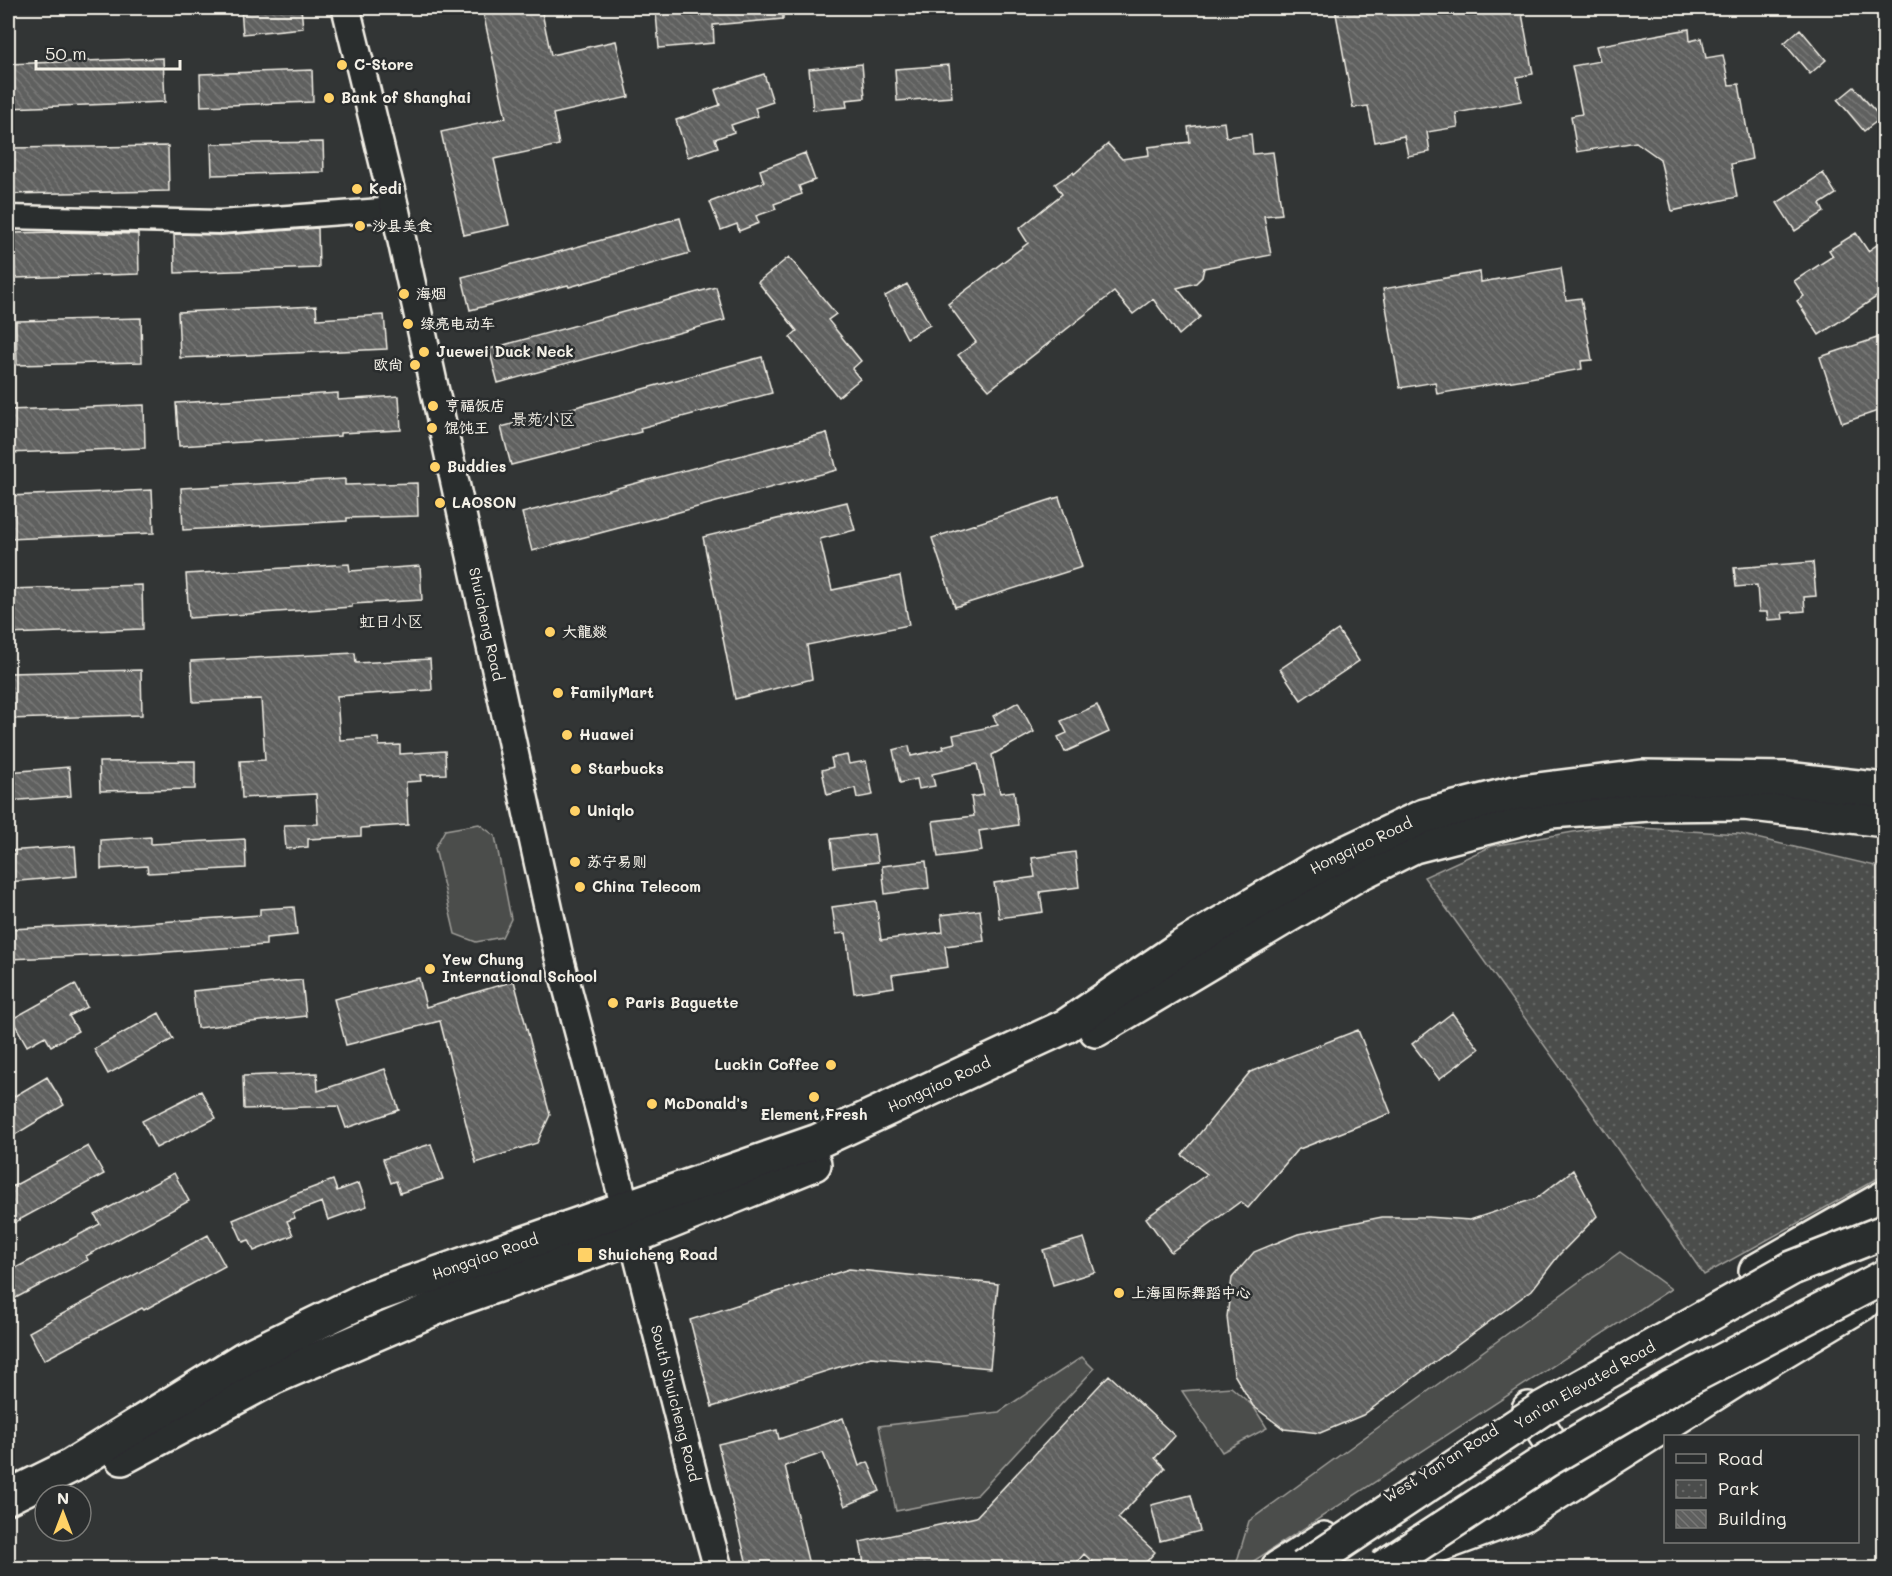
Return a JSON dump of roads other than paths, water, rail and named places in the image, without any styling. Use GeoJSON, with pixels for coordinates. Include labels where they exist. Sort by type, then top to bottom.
{"type":"FeatureCollection","features":[{"type":"Feature","properties":{"kind":"main road","name":"Hongqiao Road"},"geometry":{"type":"LineString","coordinates":[[76,1483],[274,1377],[818,1141],[1066,1026],[1183,946],[1322,864],[1424,816],[1515,793],[1642,777],[1786,779],[1884,790]]}},
{"type":"Feature","properties":{"kind":"main road","name":"Hongqiao Road"},"geometry":{"type":"LineString","coordinates":[[8,1497],[71,1466],[245,1359],[370,1297],[629,1222],[827,1159],[1051,1057],[1356,875],[1414,846],[1550,811],[1650,804],[1743,803],[1884,820]]}},
{"type":"Feature","properties":{"kind":"main road","name":"West Yan'an Road"},"geometry":{"type":"LineString","coordinates":[[1278,1569],[1455,1454],[1737,1282],[1884,1198]]}},
{"type":"Feature","properties":{"kind":"main road","name":"Yan'an Elevated Road"},"geometry":{"type":"LineString","coordinates":[[1303,1569],[1543,1408],[1792,1268],[1884,1232]]}},
{"type":"Feature","properties":{"kind":"main road"},"geometry":{"type":"LineString","coordinates":[[1403,1562],[1683,1378],[1884,1261]]}},
{"type":"Feature","properties":{"kind":"main road"},"geometry":{"type":"LineString","coordinates":[[1382,1569],[1568,1448],[1670,1388],[1884,1277]]}},
{"type":"Feature","properties":{"kind":"main road"},"geometry":{"type":"LineString","coordinates":[[1403,1562],[1522,1515],[1753,1369],[1884,1290]]}},
{"type":"Feature","properties":{"kind":"main road"},"geometry":{"type":"LineString","coordinates":[[1529,1409],[1560,1457]]}},
{"type":"Feature","properties":{"kind":"main road"},"geometry":{"type":"LineString","coordinates":[[8,1520],[33,1506]]}},
{"type":"Feature","properties":{"kind":"street","name":"Shuicheng Road"},"geometry":{"type":"LineString","coordinates":[[346,8],[395,209],[559,957],[629,1222]]}},
{"type":"Feature","properties":{"kind":"street"},"geometry":{"type":"LineString","coordinates":[[8,217],[220,222],[395,209]]}},
{"type":"Feature","properties":{"kind":"street","name":"South Shuicheng Road"},"geometry":{"type":"LineString","coordinates":[[629,1222],[718,1569]]}},
{"type":"Feature","properties":{"kind":"place","name":"C-Store"},"geometry":{"type":"Point","coordinates":[342,65]}},
{"type":"Feature","properties":{"kind":"place","name":"Bank of Shanghai"},"geometry":{"type":"Point","coordinates":[329,98]}},
{"type":"Feature","properties":{"kind":"place","name":"Kedi"},"geometry":{"type":"Point","coordinates":[357,189]}},
{"type":"Feature","properties":{"kind":"place","name":"沙县美食"},"geometry":{"type":"Point","coordinates":[360,226]}},
{"type":"Feature","properties":{"kind":"place","name":"海烟"},"geometry":{"type":"Point","coordinates":[404,294]}},
{"type":"Feature","properties":{"kind":"place","name":"绿亮电动车"},"geometry":{"type":"Point","coordinates":[408,324]}},
{"type":"Feature","properties":{"kind":"place","name":"Juewei Duck Neck"},"geometry":{"type":"Point","coordinates":[424,352]}},
{"type":"Feature","properties":{"kind":"place","name":"欧尚"},"geometry":{"type":"Point","coordinates":[415,365]}},
{"type":"Feature","properties":{"kind":"place","name":"亨福饭店"},"geometry":{"type":"Point","coordinates":[433,406]}},
{"type":"Feature","properties":{"kind":"place","name":"馄饨王"},"geometry":{"type":"Point","coordinates":[432,428]}},
{"type":"Feature","properties":{"kind":"place","name":"Buddies"},"geometry":{"type":"Point","coordinates":[435,467]}},
{"type":"Feature","properties":{"kind":"place","name":"LAOSON"},"geometry":{"type":"Point","coordinates":[440,503]}},
{"type":"Feature","properties":{"kind":"place","name":"大龍燚"},"geometry":{"type":"Point","coordinates":[550,632]}},
{"type":"Feature","properties":{"kind":"place","name":"FamilyMart"},"geometry":{"type":"Point","coordinates":[558,693]}},
{"type":"Feature","properties":{"kind":"place","name":"Huawei"},"geometry":{"type":"Point","coordinates":[567,735]}},
{"type":"Feature","properties":{"kind":"place","name":"Starbucks"},"geometry":{"type":"Point","coordinates":[576,769]}},
{"type":"Feature","properties":{"kind":"place","name":"Uniqlo"},"geometry":{"type":"Point","coordinates":[575,811]}},
{"type":"Feature","properties":{"kind":"place","name":"苏宁易则"},"geometry":{"type":"Point","coordinates":[575,862]}},
{"type":"Feature","properties":{"kind":"place","name":"China Telecom"},"geometry":{"type":"Point","coordinates":[580,887]}},
{"type":"Feature","properties":{"kind":"place","name":"Yew Chung International School"},"geometry":{"type":"Point","coordinates":[430,969]}},
{"type":"Feature","properties":{"kind":"place","name":"Paris Baguette"},"geometry":{"type":"Point","coordinates":[613,1003]}},
{"type":"Feature","properties":{"kind":"place","name":"Luckin Coffee"},"geometry":{"type":"Point","coordinates":[831,1065]}},
{"type":"Feature","properties":{"kind":"place","name":"Element Fresh"},"geometry":{"type":"Point","coordinates":[814,1097]}},
{"type":"Feature","properties":{"kind":"place","name":"McDonald's"},"geometry":{"type":"Point","coordinates":[652,1104]}},
{"type":"Feature","properties":{"kind":"place","name":"Shuicheng Road"},"geometry":{"type":"Point","coordinates":[585,1255]}},
{"type":"Feature","properties":{"kind":"place","name":"上海国际舞蹈中心"},"geometry":{"type":"Point","coordinates":[1119,1293]}},
{"type":"Feature","properties":{"kind":"district","name":"景苑小区"},"geometry":{"type":"Point","coordinates":[543,419]}},
{"type":"Feature","properties":{"kind":"district","name":"虹日小区"},"geometry":{"type":"Point","coordinates":[391,621]}}]}
